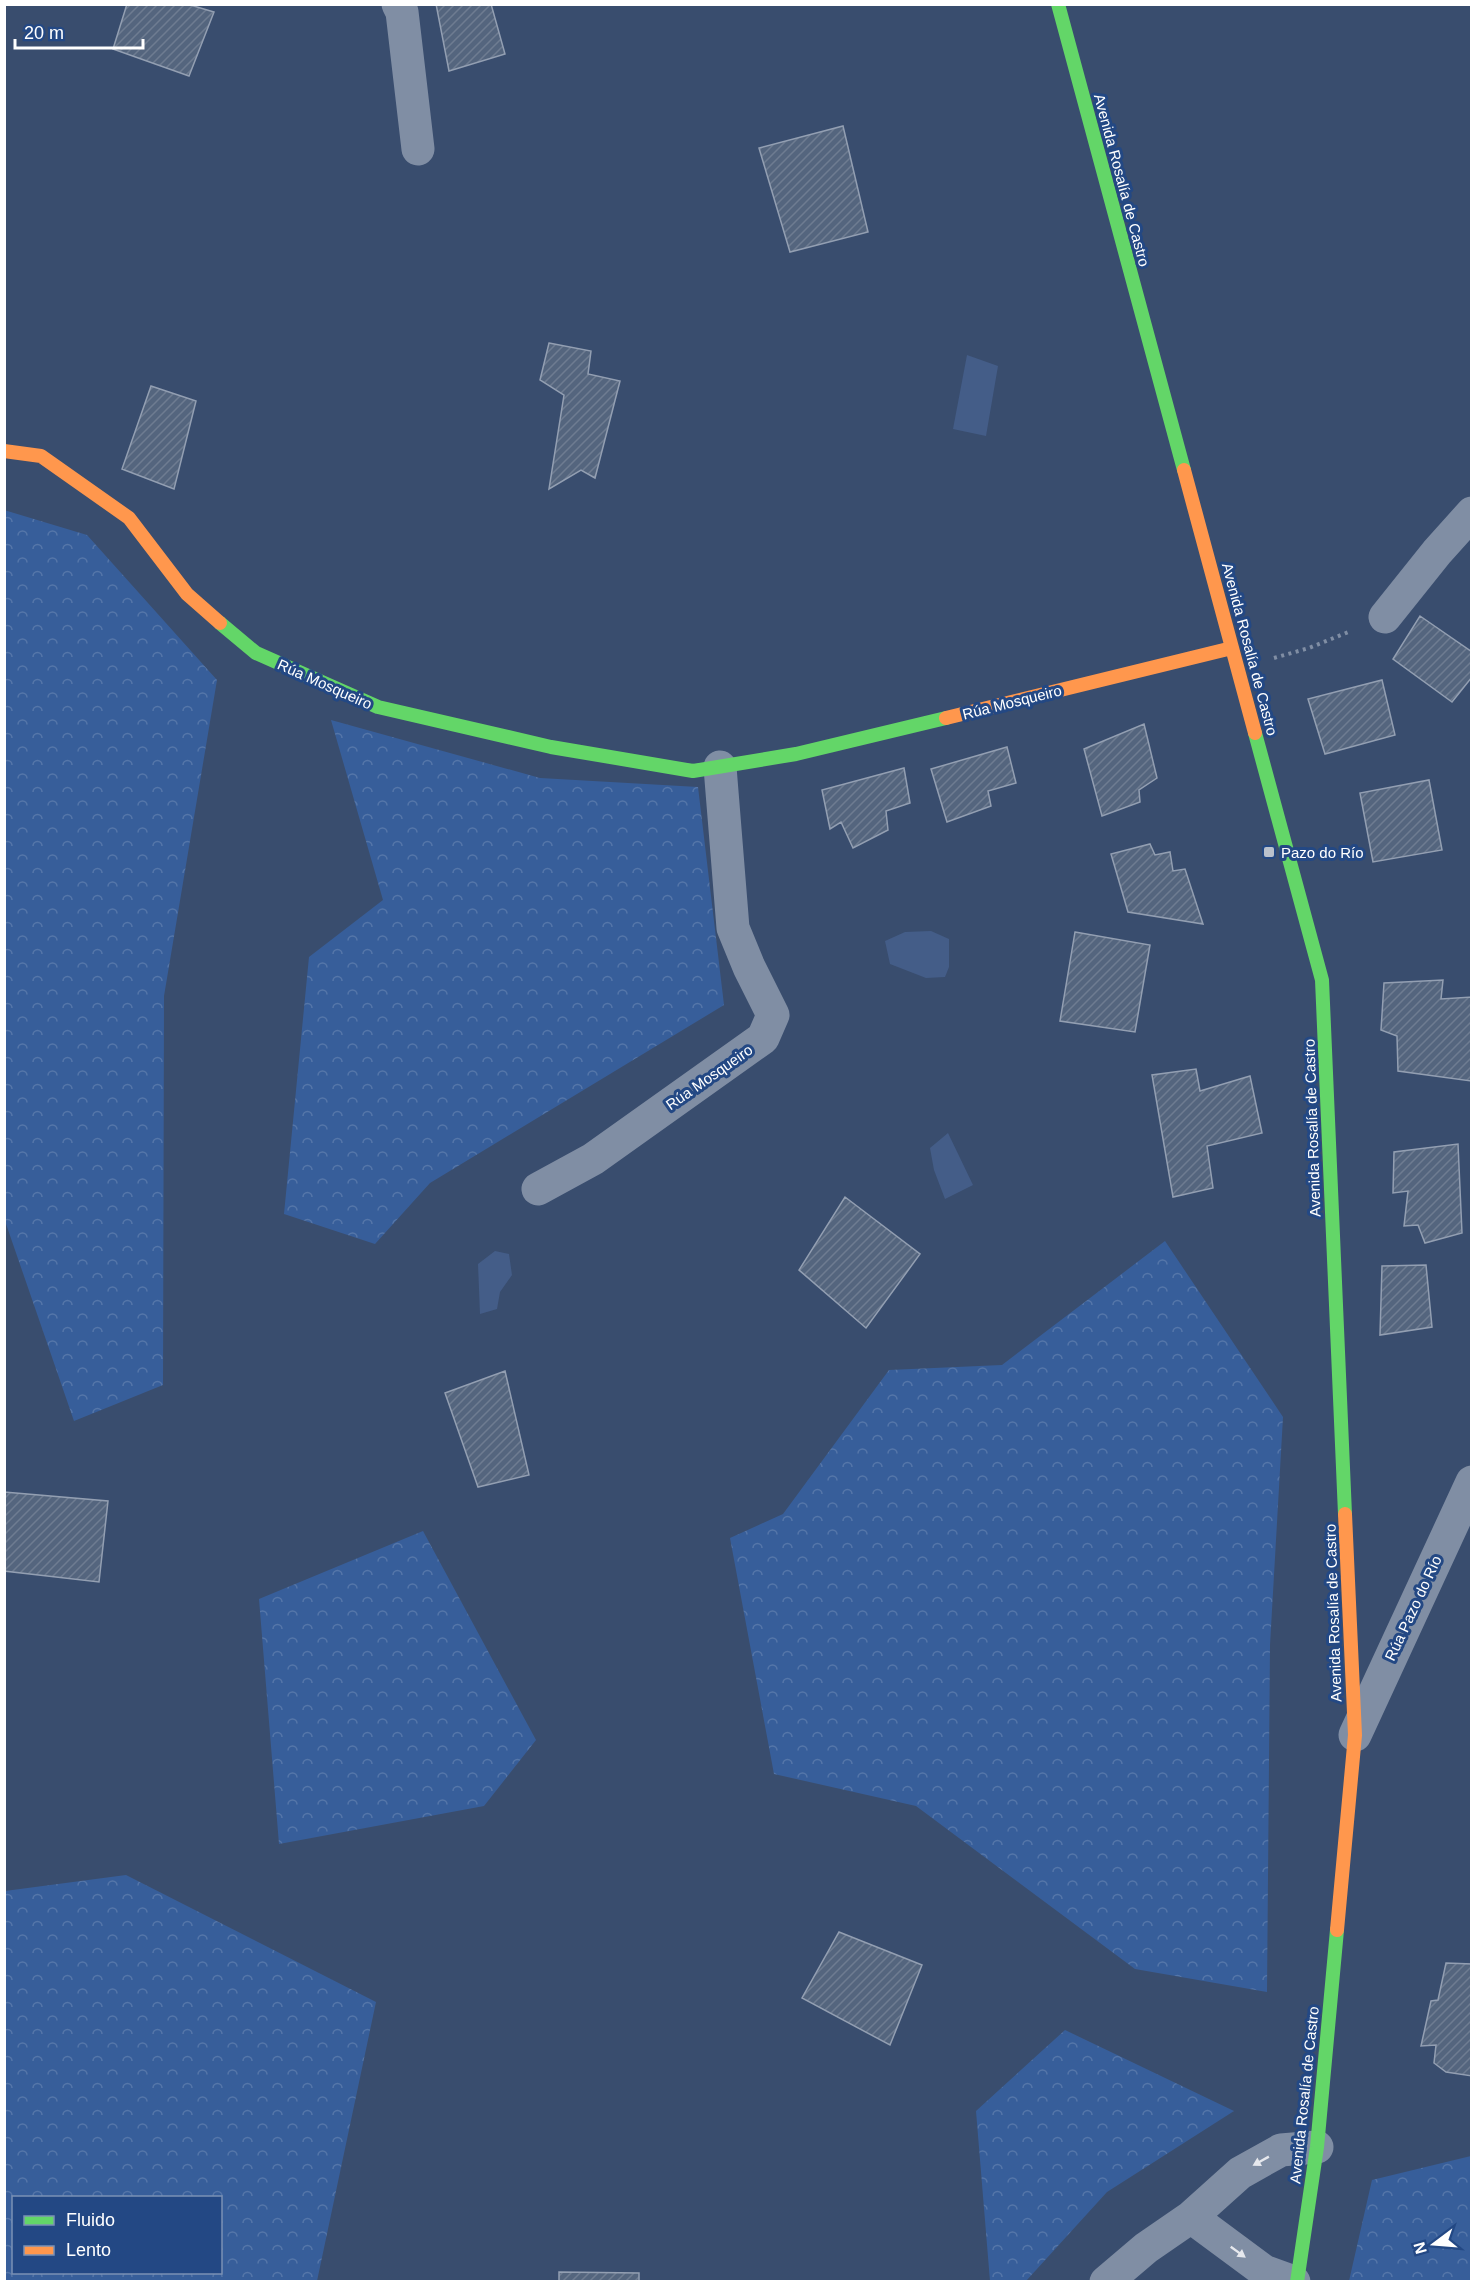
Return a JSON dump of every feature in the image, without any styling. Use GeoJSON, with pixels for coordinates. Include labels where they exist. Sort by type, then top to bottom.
{"type":"FeatureCollection","features":[{"type":"Feature","properties":{"kind":"street"},"geometry":{"type":"LineString","coordinates":[[398,4],[402,12],[418,149]]}},
{"type":"Feature","properties":{"kind":"street","name":"Avenida Rosalía de Castro"},"geometry":{"type":"LineString","coordinates":[[1058,4],[1322,980],[1355,1735],[1317,2147],[1295,2282]]}},
{"type":"Feature","properties":{"kind":"street","name":"Rúa Mosqueiro"},"geometry":{"type":"LineString","coordinates":[[4,451],[41,456],[129,518],[187,594],[256,653],[378,707],[573,750],[693,771],[796,754],[1232,648]]}},
{"type":"Feature","properties":{"kind":"street"},"geometry":{"type":"LineString","coordinates":[[1385,617],[1437,552],[1472,513]]}},
{"type":"Feature","properties":{"kind":"street","name":"Rúa Mosqueiro"},"geometry":{"type":"LineString","coordinates":[[538,1189],[593,1159],[763,1038],[773,1015],[733,928],[720,767]]}},
{"type":"Feature","properties":{"kind":"street","name":"Rúa Pazo do Río"},"geometry":{"type":"LineString","coordinates":[[1355,1735],[1472,1482]]}},
{"type":"Feature","properties":{"kind":"street"},"geometry":{"type":"LineString","coordinates":[[1106,2282],[1146,2248],[1191,2217],[1240,2173],[1281,2150],[1317,2147]]}},
{"type":"Feature","properties":{"kind":"street"},"geometry":{"type":"LineString","coordinates":[[1191,2217],[1264,2271],[1295,2282]]}},
{"type":"Feature","properties":{"kind":"path"},"geometry":{"type":"LineString","coordinates":[[1239,669],[1309,648],[1385,617]]}},
{"type":"Feature","properties":{"kind":"green space"},"geometry":{"type":"Polygon","coordinates":[[[4,510],[87,535],[217,680],[164,996],[163,1385],[74,1421],[5,1221],[4,510]]]}},
{"type":"Feature","properties":{"kind":"green space"},"geometry":{"type":"Polygon","coordinates":[[[331,720],[540,778],[698,787],[724,1005],[430,1183],[375,1244],[284,1214],[309,957],[383,900],[331,720]]]}},
{"type":"Feature","properties":{"kind":"green space"},"geometry":{"type":"Polygon","coordinates":[[[1165,1241],[1283,1417],[1270,1645],[1267,1992],[1135,1969],[916,1806],[774,1774],[730,1538],[783,1514],[889,1370],[1002,1365],[1165,1241]]]}},
{"type":"Feature","properties":{"kind":"green space"},"geometry":{"type":"Polygon","coordinates":[[[423,1531],[536,1740],[484,1806],[279,1844],[259,1599],[423,1531]]]}},
{"type":"Feature","properties":{"kind":"green space"},"geometry":{"type":"Polygon","coordinates":[[[126,1875],[376,2002],[317,2281],[5,2281],[5,1891],[126,1875]]]}},
{"type":"Feature","properties":{"kind":"green space"},"geometry":{"type":"Polygon","coordinates":[[[1065,2030],[1234,2111],[1107,2192],[1026,2281],[990,2281],[976,2111],[1065,2030]]]}},
{"type":"Feature","properties":{"kind":"green space"},"geometry":{"type":"Polygon","coordinates":[[[1471,2156],[1471,2281],[1349,2281],[1372,2180],[1471,2156]]]}},
{"type":"Feature","properties":{"kind":"shaded area"},"geometry":{"type":"Polygon","coordinates":[[[967,355],[998,366],[986,436],[953,429],[967,355]]]}},
{"type":"Feature","properties":{"kind":"shaded area"},"geometry":{"type":"Polygon","coordinates":[[[931,931],[949,939],[949,967],[945,977],[926,978],[890,964],[885,941],[905,932],[931,931]]]}},
{"type":"Feature","properties":{"kind":"shaded area"},"geometry":{"type":"Polygon","coordinates":[[[948,1133],[973,1185],[945,1199],[934,1170],[930,1148],[948,1133]]]}},
{"type":"Feature","properties":{"kind":"shaded area"},"geometry":{"type":"Polygon","coordinates":[[[495,1251],[509,1254],[512,1275],[500,1292],[497,1309],[480,1314],[478,1264],[495,1251]]]}},
{"type":"Feature","properties":{"kind":"building"},"geometry":{"type":"Polygon","coordinates":[[[127,4],[187,4],[214,12],[189,76],[113,49],[127,4]]]}},
{"type":"Feature","properties":{"kind":"building"},"geometry":{"type":"Polygon","coordinates":[[[436,4],[491,4],[505,54],[449,71],[436,4]]]}},
{"type":"Feature","properties":{"kind":"building"},"geometry":{"type":"Polygon","coordinates":[[[843,126],[868,232],[790,252],[759,148],[843,126]]]}},
{"type":"Feature","properties":{"kind":"building"},"geometry":{"type":"Polygon","coordinates":[[[549,343],[591,351],[588,374],[620,381],[595,478],[581,470],[549,489],[564,395],[540,380],[549,343]]]}},
{"type":"Feature","properties":{"kind":"building"},"geometry":{"type":"Polygon","coordinates":[[[151,386],[196,401],[174,489],[122,469],[151,386]]]}},
{"type":"Feature","properties":{"kind":"building"},"geometry":{"type":"Polygon","coordinates":[[[1420,616],[1472,652],[1472,677],[1452,702],[1393,659],[1420,616]]]}},
{"type":"Feature","properties":{"kind":"building"},"geometry":{"type":"Polygon","coordinates":[[[1382,680],[1395,735],[1325,754],[1308,699],[1382,680]]]}},
{"type":"Feature","properties":{"kind":"building"},"geometry":{"type":"Polygon","coordinates":[[[1144,724],[1157,778],[1139,790],[1140,802],[1102,816],[1084,749],[1144,724]]]}},
{"type":"Feature","properties":{"kind":"building"},"geometry":{"type":"Polygon","coordinates":[[[1007,747],[1016,783],[988,791],[991,806],[947,822],[931,769],[1007,747]]]}},
{"type":"Feature","properties":{"kind":"building"},"geometry":{"type":"Polygon","coordinates":[[[904,768],[910,803],[886,811],[888,830],[853,848],[841,822],[830,829],[822,790],[904,768]]]}},
{"type":"Feature","properties":{"kind":"building"},"geometry":{"type":"Polygon","coordinates":[[[1429,780],[1442,850],[1373,862],[1360,793],[1429,780]]]}},
{"type":"Feature","properties":{"kind":"building"},"geometry":{"type":"Polygon","coordinates":[[[1150,844],[1155,855],[1170,852],[1173,871],[1185,869],[1203,924],[1128,912],[1111,854],[1150,844]]]}},
{"type":"Feature","properties":{"kind":"building"},"geometry":{"type":"Polygon","coordinates":[[[1075,932],[1150,945],[1135,1032],[1060,1021],[1075,932]]]}},
{"type":"Feature","properties":{"kind":"building"},"geometry":{"type":"Polygon","coordinates":[[[1443,980],[1441,999],[1472,997],[1471,1081],[1398,1071],[1397,1036],[1381,1030],[1384,983],[1443,980]]]}},
{"type":"Feature","properties":{"kind":"building"},"geometry":{"type":"Polygon","coordinates":[[[1196,1069],[1200,1091],[1250,1076],[1262,1133],[1207,1146],[1213,1188],[1173,1197],[1152,1075],[1196,1069]]]}},
{"type":"Feature","properties":{"kind":"building"},"geometry":{"type":"Polygon","coordinates":[[[1458,1144],[1462,1233],[1425,1243],[1418,1225],[1404,1226],[1408,1191],[1393,1193],[1394,1152],[1458,1144]]]}},
{"type":"Feature","properties":{"kind":"building"},"geometry":{"type":"Polygon","coordinates":[[[845,1197],[920,1254],[866,1328],[799,1270],[845,1197]]]}},
{"type":"Feature","properties":{"kind":"building"},"geometry":{"type":"Polygon","coordinates":[[[1426,1265],[1432,1327],[1380,1335],[1382,1266],[1426,1265]]]}},
{"type":"Feature","properties":{"kind":"building"},"geometry":{"type":"Polygon","coordinates":[[[505,1371],[529,1475],[478,1487],[445,1393],[505,1371]]]}},
{"type":"Feature","properties":{"kind":"building"},"geometry":{"type":"Polygon","coordinates":[[[4,1492],[108,1501],[99,1582],[4,1571],[4,1492]]]}},
{"type":"Feature","properties":{"kind":"building"},"geometry":{"type":"Polygon","coordinates":[[[839,1932],[922,1965],[890,2045],[802,1998],[839,1932]]]}},
{"type":"Feature","properties":{"kind":"building"},"geometry":{"type":"Polygon","coordinates":[[[1446,1963],[1472,1964],[1472,2076],[1446,2072],[1434,2063],[1436,2045],[1421,2046],[1431,2001],[1438,2000],[1446,1963]]]}},
{"type":"Feature","properties":{"kind":"building"},"geometry":{"type":"Polygon","coordinates":[[[559,2272],[639,2273],[639,2282],[559,2282],[559,2272]]]}},
{"type":"Feature","properties":{"kind":"traffic: fast"},"geometry":{"type":"LineString","coordinates":[[1058,4],[1184,470]]}},
{"type":"Feature","properties":{"kind":"traffic: fast"},"geometry":{"type":"LineString","coordinates":[[220,623],[256,653],[378,707],[551,747],[693,771],[796,754],[946,718]]}},
{"type":"Feature","properties":{"kind":"traffic: fast"},"geometry":{"type":"LineString","coordinates":[[1255,733],[1322,980],[1345,1514]]}},
{"type":"Feature","properties":{"kind":"traffic: fast"},"geometry":{"type":"LineString","coordinates":[[1297,2282],[1317,2147],[1337,1930]]}},
{"type":"Feature","properties":{"kind":"traffic: slow"},"geometry":{"type":"LineString","coordinates":[[4,451],[41,456],[129,518],[187,594],[220,623]]}},
{"type":"Feature","properties":{"kind":"traffic: slow"},"geometry":{"type":"LineString","coordinates":[[1184,470],[1255,733]]}},
{"type":"Feature","properties":{"kind":"traffic: slow"},"geometry":{"type":"LineString","coordinates":[[946,718],[1232,648]]}},
{"type":"Feature","properties":{"kind":"traffic: slow"},"geometry":{"type":"LineString","coordinates":[[1337,1930],[1355,1735],[1345,1514]]}},
{"type":"Feature","properties":{"kind":"place","name":"Pazo do Río"},"geometry":{"type":"Point","coordinates":[1269,852]}}]}
